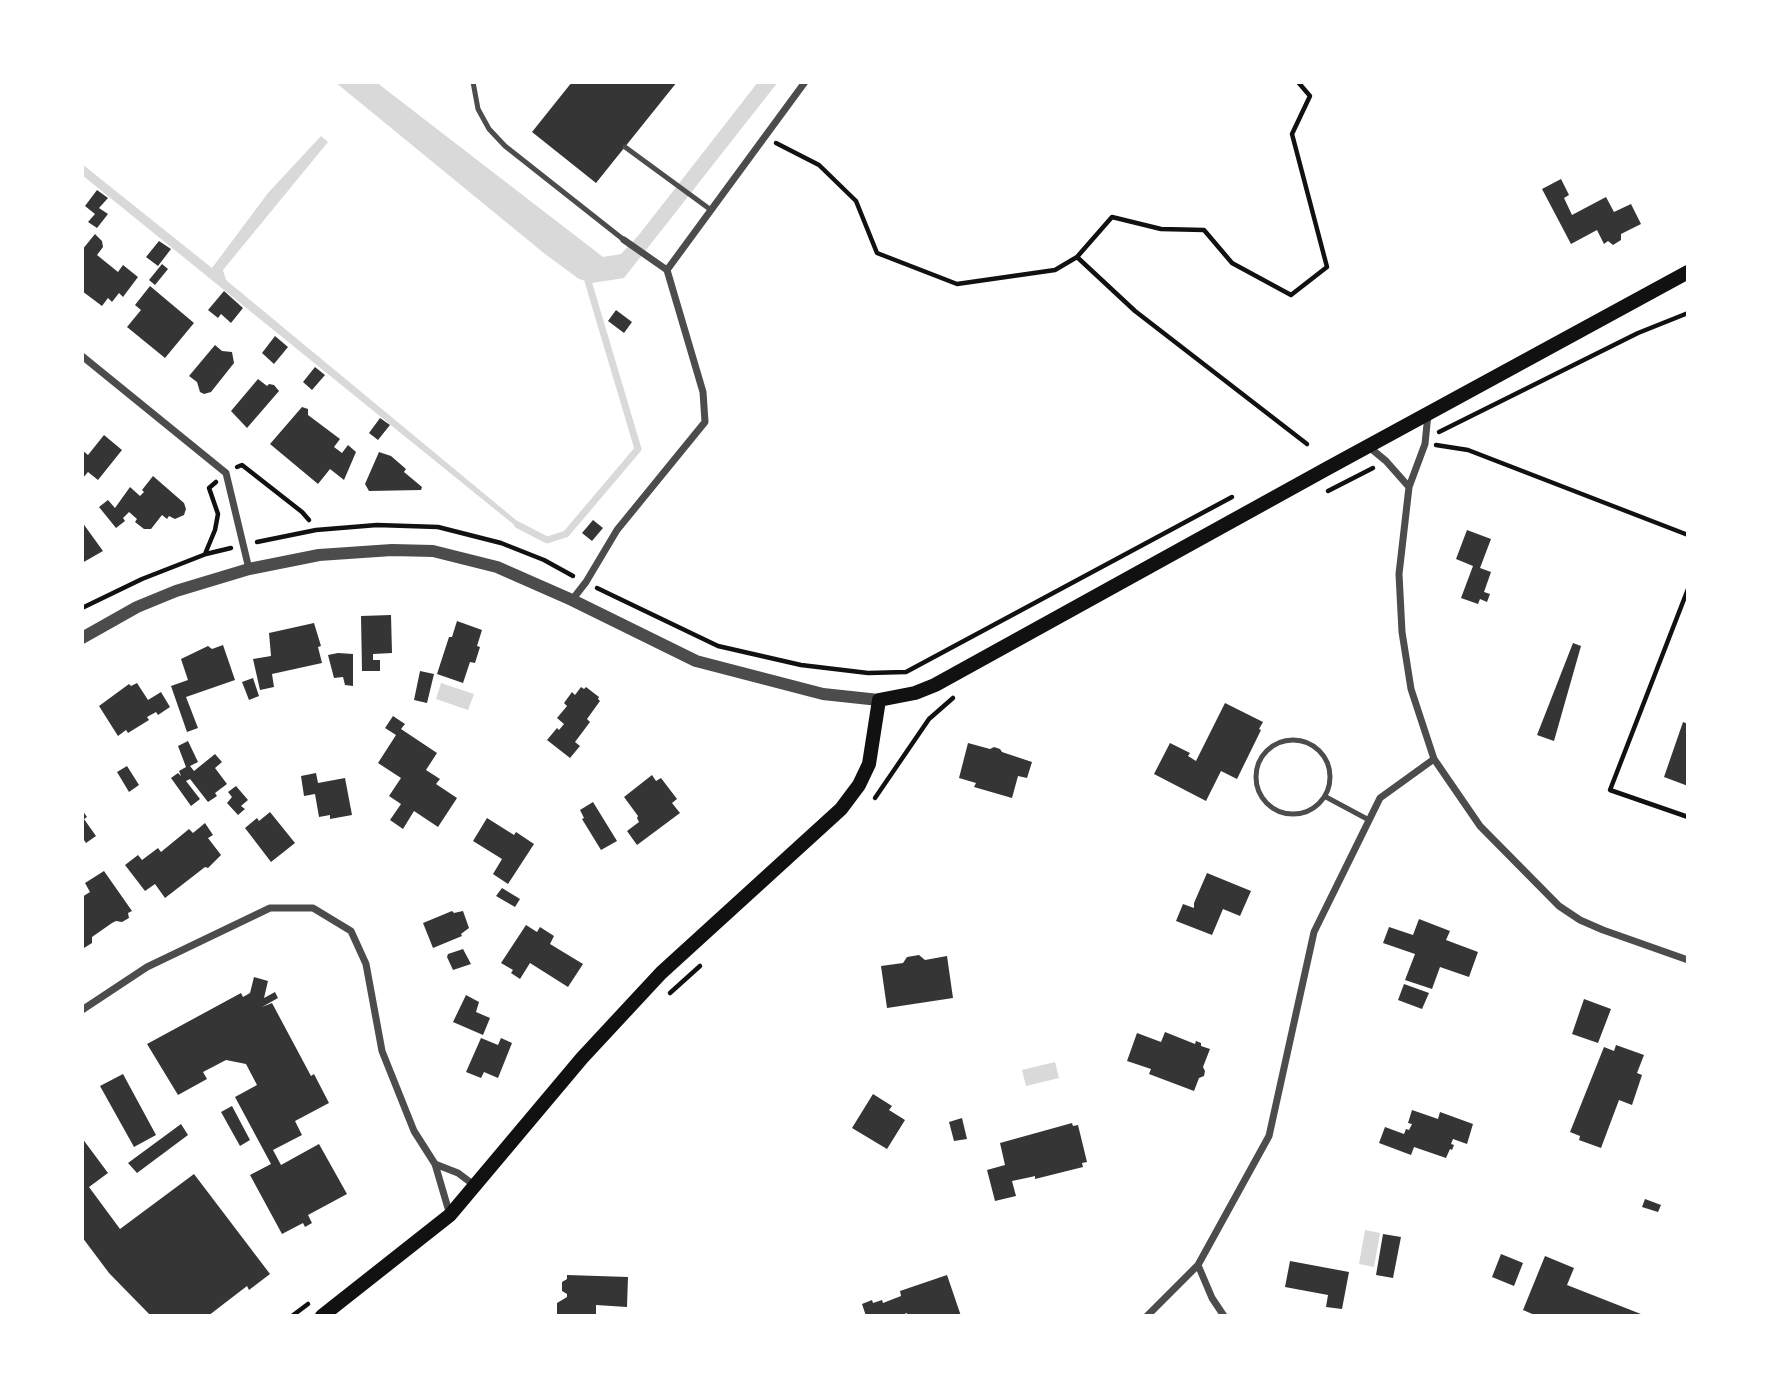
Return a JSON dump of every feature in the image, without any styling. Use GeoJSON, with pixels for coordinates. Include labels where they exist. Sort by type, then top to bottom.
{"type":"FeatureCollection","features":[{"type":"Feature","properties":{"kind":"main road"},"geometry":{"type":"LineString","coordinates":[[322,1316],[450,1215],[582,1058],[661,973],[841,809],[859,785],[869,764],[879,701],[936,685],[1688,272]]}},
{"type":"Feature","properties":{"kind":"street"},"geometry":{"type":"LineString","coordinates":[[667,270],[806,82]]}},
{"type":"Feature","properties":{"kind":"street"},"geometry":{"type":"LineString","coordinates":[[572,600],[617,530],[705,422],[703,392],[667,270],[624,240]]}},
{"type":"Feature","properties":{"kind":"street"},"geometry":{"type":"LineString","coordinates":[[82,356],[226,473],[250,569]]}},
{"type":"Feature","properties":{"kind":"street"},"geometry":{"type":"LineString","coordinates":[[1428,414],[1425,441],[1409,487],[1399,575],[1402,632],[1411,689],[1434,759],[1480,826],[1559,906],[1580,920],[1603,930],[1688,960]]}},
{"type":"Feature","properties":{"kind":"street"},"geometry":{"type":"LineString","coordinates":[[1368,446],[1386,461],[1409,487]]}},
{"type":"Feature","properties":{"kind":"street"},"geometry":{"type":"LineString","coordinates":[[82,638],[137,607],[176,591],[250,569],[319,555],[392,550],[433,551],[497,567],[572,600],[696,661],[823,694],[879,701]]}},
{"type":"Feature","properties":{"kind":"street"},"geometry":{"type":"LineString","coordinates":[[1147,1316],[1198,1265],[1269,1136],[1314,932],[1380,798],[1434,759]]}},
{"type":"Feature","properties":{"kind":"street"},"geometry":{"type":"LineString","coordinates":[[82,1010],[147,967],[270,908],[313,908],[351,931],[366,964],[382,1051],[414,1131],[435,1164],[450,1215]]}},
{"type":"Feature","properties":{"kind":"street"},"geometry":{"type":"LineString","coordinates":[[435,1164],[458,1173],[475,1185]]}},
{"type":"Feature","properties":{"kind":"street"},"geometry":{"type":"LineString","coordinates":[[1198,1265],[1212,1298],[1224,1316]]}},
{"type":"Feature","properties":{"kind":"lane"},"geometry":{"type":"LineString","coordinates":[[473,82],[478,110],[489,129],[624,240]]}},
{"type":"Feature","properties":{"kind":"lane"},"geometry":{"type":"LineString","coordinates":[[625,147],[711,210]]}},
{"type":"Feature","properties":{"kind":"lane"},"geometry":{"type":"LineString","coordinates":[[1284,741],[1309,743],[1327,760],[1331,772],[1331,785],[1326,797],[1308,812],[1296,815],[1272,809],[1258,790],[1256,777],[1263,755],[1272,746],[1284,741]]}},
{"type":"Feature","properties":{"kind":"lane"},"geometry":{"type":"LineString","coordinates":[[1326,797],[1369,820]]}},
{"type":"Feature","properties":{"kind":"path"},"geometry":{"type":"LineString","coordinates":[[766,135],[772,141],[819,165],[856,201],[877,253],[957,284],[1055,270],[1077,257],[1112,217],[1161,229],[1204,230],[1232,263],[1291,295],[1327,267],[1292,134],[1310,96],[1298,82]]}},
{"type":"Feature","properties":{"kind":"path"},"geometry":{"type":"LineString","coordinates":[[1077,257],[1135,311],[1307,444]]}},
{"type":"Feature","properties":{"kind":"path"},"geometry":{"type":"LineString","coordinates":[[1425,441],[1638,333],[1688,313]]}},
{"type":"Feature","properties":{"kind":"path"},"geometry":{"type":"LineString","coordinates":[[1425,441],[1468,450],[1688,535]]}},
{"type":"Feature","properties":{"kind":"path"},"geometry":{"type":"LineString","coordinates":[[204,555],[215,530],[218,514],[209,488],[226,473],[242,465],[309,520]]}},
{"type":"Feature","properties":{"kind":"path"},"geometry":{"type":"LineString","coordinates":[[586,582],[718,646],[800,665],[867,673],[906,672]]}},
{"type":"Feature","properties":{"kind":"path"},"geometry":{"type":"LineString","coordinates":[[1688,589],[1610,790],[1688,817]]}},
{"type":"Feature","properties":{"kind":"path"},"geometry":{"type":"LineString","coordinates":[[870,804],[929,719]]}},
{"type":"Feature","properties":{"kind":"path"},"geometry":{"type":"LineString","coordinates":[[669,994],[708,958]]}},
{"type":"Feature","properties":{"kind":"shaded area"},"geometry":{"type":"Polygon","coordinates":[[[335,82],[376,82],[603,257],[621,254],[638,236],[758,82],[778,82],[624,278],[592,283],[579,279],[545,254],[335,82]]]}},
{"type":"Feature","properties":{"kind":"shaded area"},"geometry":{"type":"Polygon","coordinates":[[[321,136],[328,142],[223,270],[226,280],[522,525],[518,528],[82,175],[82,164],[212,268],[268,193],[321,136]]]}},
{"type":"Feature","properties":{"kind":"shaded area"},"geometry":{"type":"Polygon","coordinates":[[[441,683],[474,694],[468,710],[436,699],[441,683]]]}},
{"type":"Feature","properties":{"kind":"shaded area"},"geometry":{"type":"Polygon","coordinates":[[[1055,1062],[1059,1078],[1026,1086],[1022,1070],[1055,1062]]]}},
{"type":"Feature","properties":{"kind":"shaded area"},"geometry":{"type":"Polygon","coordinates":[[[1365,1230],[1380,1233],[1374,1267],[1359,1264],[1365,1230]]]}},
{"type":"Feature","properties":{"kind":"building"},"geometry":{"type":"Polygon","coordinates":[[[572,82],[677,82],[596,183],[532,132],[572,82]]]}},
{"type":"Feature","properties":{"kind":"building"},"geometry":{"type":"Polygon","coordinates":[[[1561,179],[1569,195],[1564,198],[1572,215],[1606,197],[1614,212],[1631,204],[1641,224],[1621,234],[1621,240],[1613,245],[1608,241],[1604,244],[1597,230],[1571,244],[1542,189],[1561,179]]]}},
{"type":"Feature","properties":{"kind":"building"},"geometry":{"type":"Polygon","coordinates":[[[97,190],[108,198],[99,208],[108,214],[97,228],[88,222],[95,214],[85,206],[97,190]]]}},
{"type":"Feature","properties":{"kind":"building"},"geometry":{"type":"Polygon","coordinates":[[[95,234],[102,241],[103,247],[97,255],[118,272],[123,265],[138,277],[123,297],[119,293],[112,302],[108,298],[102,306],[82,291],[82,250],[95,234]]]}},
{"type":"Feature","properties":{"kind":"building"},"geometry":{"type":"Polygon","coordinates":[[[159,241],[171,249],[158,266],[146,257],[159,241]]]}},
{"type":"Feature","properties":{"kind":"building"},"geometry":{"type":"Polygon","coordinates":[[[162,264],[168,269],[155,285],[149,280],[162,264]]]}},
{"type":"Feature","properties":{"kind":"building"},"geometry":{"type":"Polygon","coordinates":[[[150,286],[194,323],[165,358],[127,327],[141,310],[135,305],[150,286]]]}},
{"type":"Feature","properties":{"kind":"building"},"geometry":{"type":"Polygon","coordinates":[[[224,291],[243,308],[231,323],[221,314],[218,318],[208,310],[224,291]]]}},
{"type":"Feature","properties":{"kind":"building"},"geometry":{"type":"Polygon","coordinates":[[[616,310],[632,322],[624,333],[608,321],[616,310]]]}},
{"type":"Feature","properties":{"kind":"building"},"geometry":{"type":"Polygon","coordinates":[[[275,336],[288,347],[274,364],[262,353],[275,336]]]}},
{"type":"Feature","properties":{"kind":"building"},"geometry":{"type":"Polygon","coordinates":[[[215,345],[222,351],[232,352],[234,363],[211,392],[204,394],[200,392],[197,382],[189,376],[215,345]]]}},
{"type":"Feature","properties":{"kind":"building"},"geometry":{"type":"Polygon","coordinates":[[[315,367],[325,375],[312,390],[303,382],[315,367]]]}},
{"type":"Feature","properties":{"kind":"building"},"geometry":{"type":"Polygon","coordinates":[[[258,379],[267,386],[274,385],[279,391],[247,428],[231,411],[258,379]]]}},
{"type":"Feature","properties":{"kind":"building"},"geometry":{"type":"Polygon","coordinates":[[[302,407],[308,409],[308,415],[340,439],[334,447],[342,453],[348,445],[356,452],[344,480],[330,469],[318,484],[270,444],[302,407]]]}},
{"type":"Feature","properties":{"kind":"building"},"geometry":{"type":"Polygon","coordinates":[[[380,418],[390,425],[378,440],[369,433],[380,418]]]}},
{"type":"Feature","properties":{"kind":"building"},"geometry":{"type":"Polygon","coordinates":[[[104,435],[122,450],[98,480],[88,472],[82,479],[82,450],[88,455],[104,435]]]}},
{"type":"Feature","properties":{"kind":"building"},"geometry":{"type":"Polygon","coordinates":[[[379,452],[391,456],[406,469],[404,472],[422,487],[421,490],[369,491],[365,484],[379,452]]]}},
{"type":"Feature","properties":{"kind":"building"},"geometry":{"type":"Polygon","coordinates":[[[153,476],[184,503],[184,515],[175,519],[169,516],[167,519],[162,515],[151,529],[144,529],[135,522],[137,519],[129,512],[123,518],[125,521],[116,528],[99,507],[108,500],[115,508],[130,487],[140,496],[153,476]]]}},
{"type":"Feature","properties":{"kind":"building"},"geometry":{"type":"Polygon","coordinates":[[[593,520],[603,528],[592,541],[582,533],[593,520]]]}},
{"type":"Feature","properties":{"kind":"building"},"geometry":{"type":"Polygon","coordinates":[[[82,522],[103,551],[82,563],[82,522]]]}},
{"type":"Feature","properties":{"kind":"building"},"geometry":{"type":"Polygon","coordinates":[[[1467,530],[1491,539],[1480,568],[1491,572],[1484,592],[1490,594],[1487,602],[1480,599],[1478,604],[1461,598],[1473,566],[1456,559],[1467,530]]]}},
{"type":"Feature","properties":{"kind":"building"},"geometry":{"type":"Polygon","coordinates":[[[391,615],[392,653],[373,654],[373,660],[380,660],[380,671],[362,671],[361,616],[391,615]]]}},
{"type":"Feature","properties":{"kind":"building"},"geometry":{"type":"Polygon","coordinates":[[[457,621],[482,630],[475,663],[470,662],[463,683],[437,674],[457,621]]]}},
{"type":"Feature","properties":{"kind":"building"},"geometry":{"type":"Polygon","coordinates":[[[314,623],[321,646],[318,647],[322,663],[272,674],[274,687],[260,690],[253,659],[271,656],[269,633],[314,623]]]}},
{"type":"Feature","properties":{"kind":"building"},"geometry":{"type":"Polygon","coordinates":[[[1573,643],[1581,646],[1554,741],[1537,735],[1573,643]]]}},
{"type":"Feature","properties":{"kind":"building"},"geometry":{"type":"Polygon","coordinates":[[[223,645],[235,680],[186,697],[198,728],[187,732],[171,686],[188,680],[181,659],[208,646],[212,649],[223,645]]]}},
{"type":"Feature","properties":{"kind":"building"},"geometry":{"type":"Polygon","coordinates":[[[353,654],[353,686],[345,685],[343,677],[334,678],[328,655],[353,654]]]}},
{"type":"Feature","properties":{"kind":"building"},"geometry":{"type":"Polygon","coordinates":[[[420,671],[434,674],[427,703],[414,700],[420,671]]]}},
{"type":"Feature","properties":{"kind":"building"},"geometry":{"type":"Polygon","coordinates":[[[253,678],[259,696],[249,700],[242,682],[253,678]]]}},
{"type":"Feature","properties":{"kind":"building"},"geometry":{"type":"Polygon","coordinates":[[[137,683],[148,700],[161,692],[170,707],[158,715],[156,712],[147,717],[149,720],[118,736],[99,706],[129,684],[131,686],[137,683]]]}},
{"type":"Feature","properties":{"kind":"building"},"geometry":{"type":"Polygon","coordinates":[[[581,687],[586,687],[599,697],[600,701],[587,719],[590,722],[575,742],[580,746],[570,758],[547,740],[564,724],[557,718],[567,706],[564,703],[572,692],[575,695],[581,687]]]}},
{"type":"Feature","properties":{"kind":"building"},"geometry":{"type":"Polygon","coordinates":[[[1225,703],[1263,722],[1237,779],[1221,771],[1206,801],[1154,774],[1170,743],[1190,753],[1188,756],[1196,761],[1225,703]]]}},
{"type":"Feature","properties":{"kind":"building"},"geometry":{"type":"Polygon","coordinates":[[[393,716],[405,724],[401,729],[437,753],[426,770],[440,779],[436,784],[457,798],[438,827],[414,811],[403,829],[390,820],[401,804],[389,796],[401,778],[378,763],[396,735],[385,728],[393,716]]]}},
{"type":"Feature","properties":{"kind":"building"},"geometry":{"type":"Polygon","coordinates":[[[1683,722],[1688,724],[1688,786],[1664,777],[1683,722]]]}},
{"type":"Feature","properties":{"kind":"building"},"geometry":{"type":"Polygon","coordinates":[[[188,741],[198,762],[190,766],[194,771],[215,754],[222,762],[215,768],[227,784],[208,802],[190,779],[186,781],[200,799],[191,806],[171,778],[178,773],[181,776],[179,771],[186,767],[178,746],[188,741]]]}},
{"type":"Feature","properties":{"kind":"building"},"geometry":{"type":"Polygon","coordinates":[[[968,743],[990,749],[994,747],[1032,762],[1027,778],[1018,776],[1012,798],[974,787],[976,783],[959,778],[968,743]]]}},
{"type":"Feature","properties":{"kind":"building"},"geometry":{"type":"Polygon","coordinates":[[[127,766],[139,785],[129,792],[117,772],[127,766]]]}},
{"type":"Feature","properties":{"kind":"building"},"geometry":{"type":"Polygon","coordinates":[[[316,773],[318,783],[345,778],[352,815],[330,819],[330,815],[319,817],[315,794],[304,796],[301,776],[316,773]]]}},
{"type":"Feature","properties":{"kind":"building"},"geometry":{"type":"Polygon","coordinates":[[[652,775],[656,781],[661,778],[677,799],[672,803],[680,813],[637,845],[627,831],[639,822],[638,816],[624,797],[652,775]]]}},
{"type":"Feature","properties":{"kind":"building"},"geometry":{"type":"Polygon","coordinates":[[[236,786],[248,800],[241,806],[245,809],[238,815],[227,803],[232,797],[228,792],[236,786]]]}},
{"type":"Feature","properties":{"kind":"building"},"geometry":{"type":"Polygon","coordinates":[[[593,802],[617,841],[601,850],[582,819],[584,818],[580,810],[593,802]]]}},
{"type":"Feature","properties":{"kind":"building"},"geometry":{"type":"Polygon","coordinates":[[[82,810],[87,817],[84,819],[96,836],[86,843],[82,837],[82,810]]]}},
{"type":"Feature","properties":{"kind":"building"},"geometry":{"type":"Polygon","coordinates":[[[270,812],[295,843],[271,862],[245,828],[270,812]]]}},
{"type":"Feature","properties":{"kind":"building"},"geometry":{"type":"Polygon","coordinates":[[[487,818],[534,844],[508,884],[493,874],[502,859],[473,841],[487,818]]]}},
{"type":"Feature","properties":{"kind":"building"},"geometry":{"type":"Polygon","coordinates":[[[205,823],[213,835],[208,838],[221,855],[208,868],[205,867],[165,898],[155,884],[145,891],[125,865],[138,855],[142,860],[158,848],[161,852],[189,829],[193,833],[205,823]]]}},
{"type":"Feature","properties":{"kind":"building"},"geometry":{"type":"Polygon","coordinates":[[[104,871],[132,911],[128,913],[129,918],[112,923],[92,937],[92,943],[84,948],[82,897],[90,892],[85,883],[104,871]]]}},
{"type":"Feature","properties":{"kind":"building"},"geometry":{"type":"Polygon","coordinates":[[[1207,873],[1251,891],[1240,916],[1223,909],[1212,935],[1176,921],[1183,904],[1194,908],[1207,873]]]}},
{"type":"Feature","properties":{"kind":"building"},"geometry":{"type":"Polygon","coordinates":[[[502,888],[520,899],[515,907],[496,896],[502,888]]]}},
{"type":"Feature","properties":{"kind":"building"},"geometry":{"type":"Polygon","coordinates":[[[452,911],[463,911],[469,928],[462,936],[433,948],[423,923],[452,911]]]}},
{"type":"Feature","properties":{"kind":"building"},"geometry":{"type":"Polygon","coordinates":[[[1419,919],[1450,931],[1446,940],[1478,952],[1469,977],[1440,967],[1432,989],[1405,980],[1415,954],[1383,943],[1389,927],[1413,935],[1419,919]]]}},
{"type":"Feature","properties":{"kind":"building"},"geometry":{"type":"Polygon","coordinates":[[[526,925],[537,932],[540,927],[554,936],[550,944],[583,964],[568,987],[530,963],[520,979],[511,973],[513,970],[501,963],[526,925]]]}},
{"type":"Feature","properties":{"kind":"building"},"geometry":{"type":"Polygon","coordinates":[[[463,949],[471,964],[453,970],[448,954],[463,949]]]}},
{"type":"Feature","properties":{"kind":"building"},"geometry":{"type":"Polygon","coordinates":[[[919,955],[925,960],[947,956],[953,998],[887,1008],[881,966],[903,963],[907,957],[919,955]]]}},
{"type":"Feature","properties":{"kind":"building"},"geometry":{"type":"Polygon","coordinates":[[[254,977],[268,981],[264,998],[275,992],[278,998],[262,1007],[272,1003],[311,1076],[314,1074],[329,1103],[295,1121],[302,1135],[273,1150],[281,1165],[319,1144],[347,1194],[308,1215],[312,1223],[305,1227],[303,1223],[282,1234],[250,1175],[271,1164],[235,1097],[257,1085],[246,1064],[226,1060],[203,1072],[207,1079],[178,1095],[147,1044],[241,993],[243,997],[250,993],[254,977]]]}},
{"type":"Feature","properties":{"kind":"building"},"geometry":{"type":"Polygon","coordinates":[[[1404,984],[1429,993],[1422,1009],[1398,1000],[1404,984]]]}},
{"type":"Feature","properties":{"kind":"building"},"geometry":{"type":"Polygon","coordinates":[[[466,995],[479,1002],[476,1012],[490,1018],[483,1035],[453,1022],[466,995]]]}},
{"type":"Feature","properties":{"kind":"building"},"geometry":{"type":"Polygon","coordinates":[[[1584,999],[1611,1009],[1598,1043],[1572,1034],[1584,999]]]}},
{"type":"Feature","properties":{"kind":"building"},"geometry":{"type":"Polygon","coordinates":[[[1165,1032],[1195,1044],[1196,1041],[1210,1049],[1203,1067],[1204,1076],[1199,1078],[1194,1091],[1149,1074],[1151,1069],[1127,1061],[1137,1033],[1161,1042],[1165,1032]]]}},
{"type":"Feature","properties":{"kind":"building"},"geometry":{"type":"Polygon","coordinates":[[[481,1038],[498,1045],[501,1038],[512,1043],[498,1078],[484,1072],[481,1078],[466,1072],[481,1038]]]}},
{"type":"Feature","properties":{"kind":"building"},"geometry":{"type":"Polygon","coordinates":[[[1616,1045],[1644,1055],[1637,1073],[1642,1075],[1632,1105],[1619,1100],[1601,1148],[1579,1140],[1580,1136],[1570,1132],[1604,1047],[1614,1051],[1616,1045]]]}},
{"type":"Feature","properties":{"kind":"building"},"geometry":{"type":"Polygon","coordinates":[[[123,1074],[156,1135],[134,1147],[100,1086],[123,1074]]]}},
{"type":"Feature","properties":{"kind":"building"},"geometry":{"type":"Polygon","coordinates":[[[873,1094],[892,1106],[889,1110],[905,1120],[887,1149],[852,1128],[873,1094]]]}},
{"type":"Feature","properties":{"kind":"building"},"geometry":{"type":"Polygon","coordinates":[[[232,1106],[250,1140],[240,1146],[221,1112],[232,1106]]]}},
{"type":"Feature","properties":{"kind":"building"},"geometry":{"type":"Polygon","coordinates":[[[1412,1110],[1438,1119],[1440,1112],[1473,1124],[1467,1144],[1453,1139],[1451,1144],[1454,1145],[1446,1158],[1414,1147],[1411,1155],[1379,1143],[1385,1127],[1404,1134],[1406,1129],[1409,1130],[1412,1110]]]}},
{"type":"Feature","properties":{"kind":"building"},"geometry":{"type":"Polygon","coordinates":[[[962,1118],[967,1139],[954,1141],[949,1122],[962,1118]]]}},
{"type":"Feature","properties":{"kind":"building"},"geometry":{"type":"Polygon","coordinates":[[[1072,1123],[1073,1126],[1078,1125],[1087,1162],[1082,1163],[1083,1167],[1035,1179],[1035,1176],[1012,1181],[1016,1196],[995,1201],[987,1170],[1005,1165],[1000,1143],[1072,1123]]]}},
{"type":"Feature","properties":{"kind":"building"},"geometry":{"type":"Polygon","coordinates":[[[181,1124],[188,1135],[137,1173],[128,1163],[181,1124]]]}},
{"type":"Feature","properties":{"kind":"building"},"geometry":{"type":"Polygon","coordinates":[[[82,1138],[108,1173],[89,1187],[120,1229],[194,1174],[270,1274],[249,1290],[247,1286],[208,1316],[151,1316],[109,1273],[82,1237],[82,1138]]]}},
{"type":"Feature","properties":{"kind":"building"},"geometry":{"type":"Polygon","coordinates":[[[1645,1199],[1661,1205],[1658,1212],[1642,1207],[1645,1199]]]}},
{"type":"Feature","properties":{"kind":"building"},"geometry":{"type":"Polygon","coordinates":[[[1383,1234],[1401,1237],[1393,1278],[1376,1275],[1383,1234]]]}},
{"type":"Feature","properties":{"kind":"building"},"geometry":{"type":"Polygon","coordinates":[[[1501,1254],[1523,1263],[1514,1286],[1492,1277],[1501,1254]]]}},
{"type":"Feature","properties":{"kind":"building"},"geometry":{"type":"Polygon","coordinates":[[[1545,1256],[1574,1268],[1567,1285],[1646,1316],[1537,1316],[1523,1310],[1545,1256]]]}},
{"type":"Feature","properties":{"kind":"building"},"geometry":{"type":"Polygon","coordinates":[[[1290,1261],[1349,1272],[1342,1309],[1326,1307],[1328,1295],[1285,1287],[1290,1261]]]}},
{"type":"Feature","properties":{"kind":"building"},"geometry":{"type":"Polygon","coordinates":[[[567,1275],[628,1277],[627,1307],[596,1305],[596,1316],[559,1316],[557,1303],[567,1297],[562,1291],[562,1282],[567,1279],[567,1275]]]}},
{"type":"Feature","properties":{"kind":"building"},"geometry":{"type":"Polygon","coordinates":[[[947,1275],[961,1316],[908,1316],[907,1313],[899,1316],[866,1316],[862,1304],[872,1300],[873,1303],[882,1300],[883,1303],[901,1296],[900,1291],[947,1275]]]}},
{"type":"Feature","properties":{"kind":"waterway"},"geometry":{"type":"LineString","coordinates":[[518,525],[547,540],[566,534],[638,449],[588,281]]}}]}
